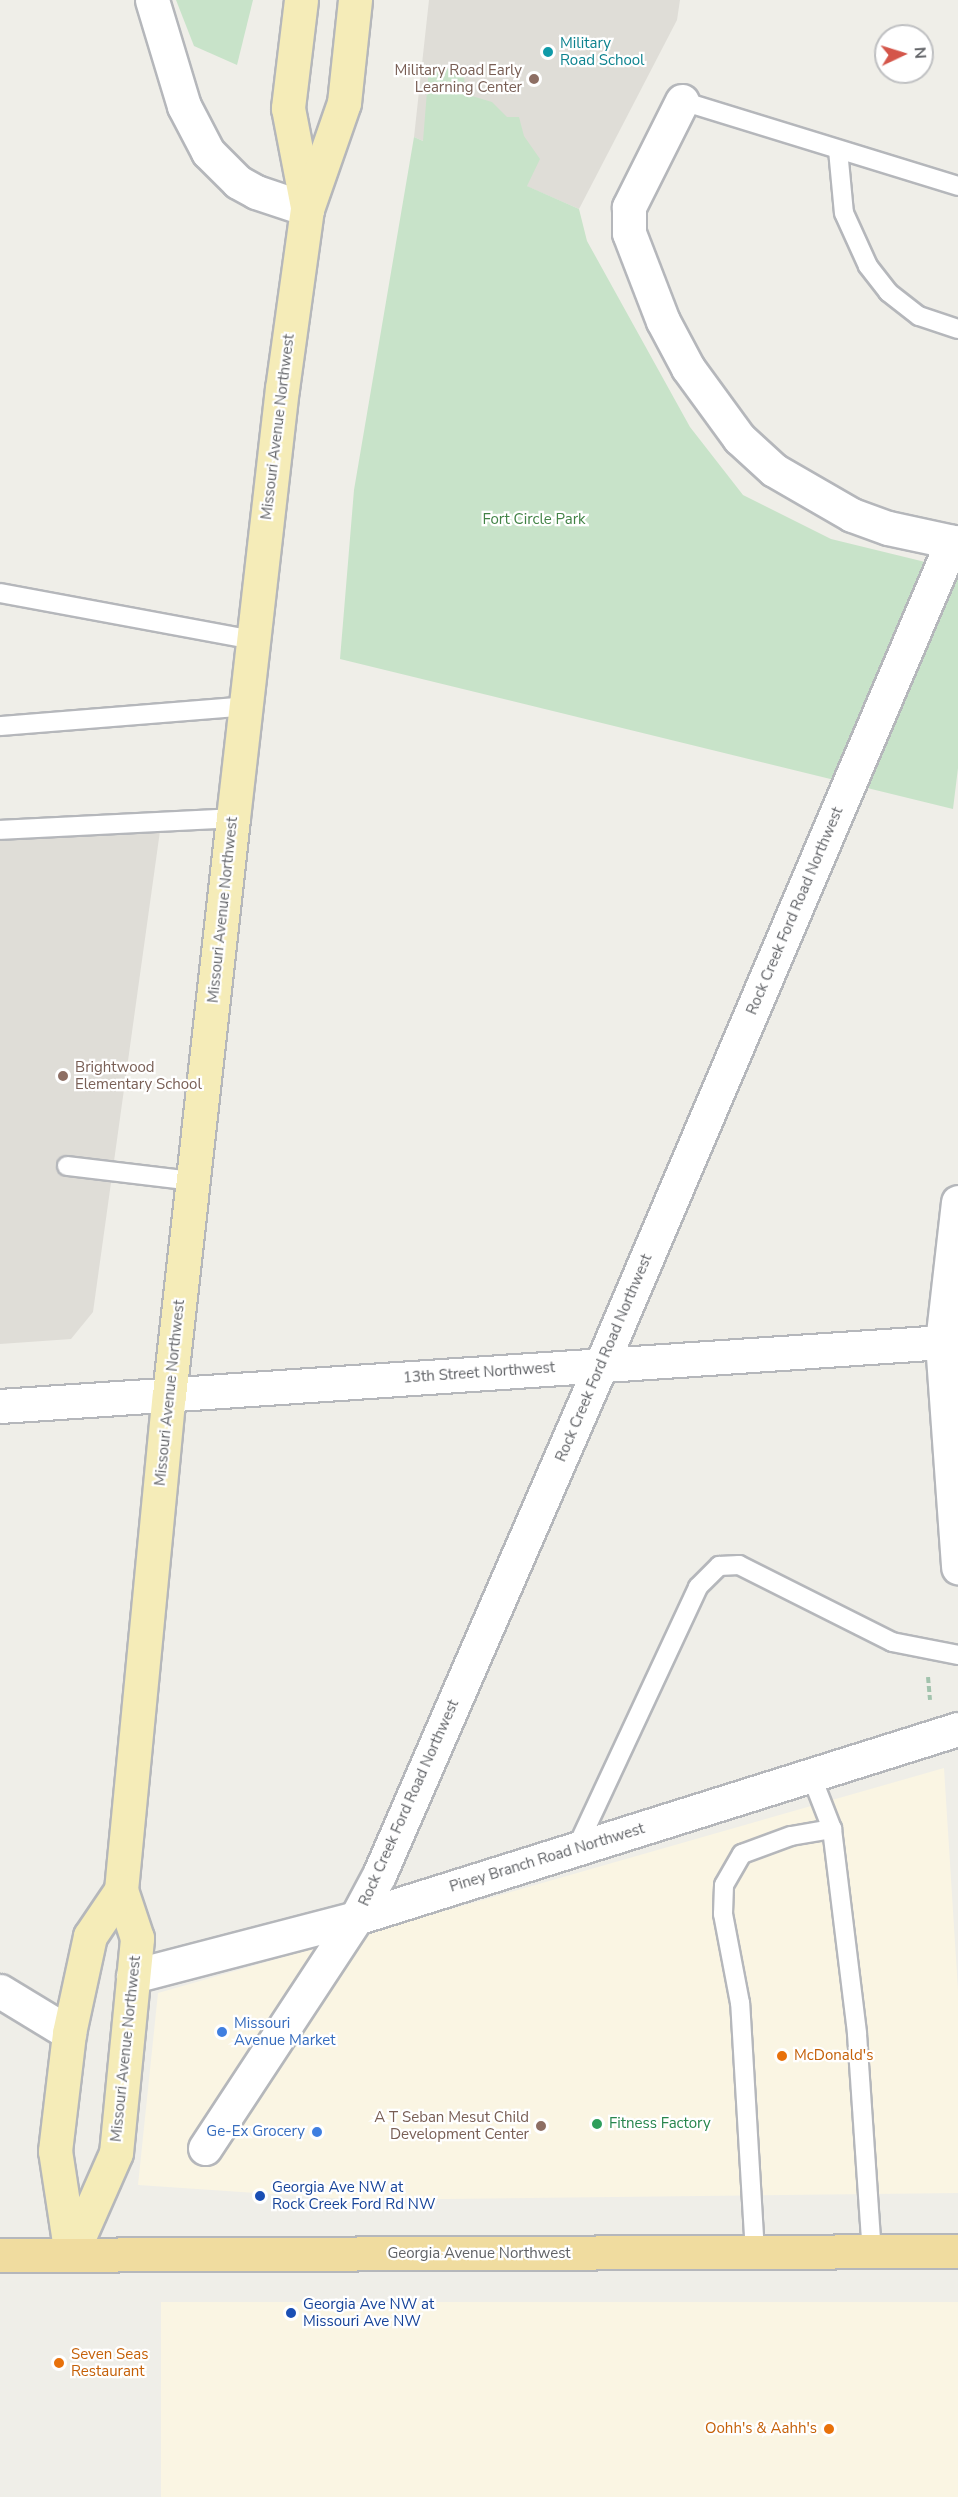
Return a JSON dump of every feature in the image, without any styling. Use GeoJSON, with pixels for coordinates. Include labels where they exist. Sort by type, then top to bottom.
{"type":"FeatureCollection","features":[{"type":"Feature","properties":{"kind":"highway","name":"Georgia Avenue Northwest"},"geometry":{"type":"LineString","coordinates":[[0,2255],[958,2251]]}},
{"type":"Feature","properties":{"kind":"main road"},"geometry":{"type":"LineString","coordinates":[[301,0],[288,108],[307,209]]}},
{"type":"Feature","properties":{"kind":"main road"},"geometry":{"type":"LineString","coordinates":[[307,209],[344,103],[355,0]]}},
{"type":"Feature","properties":{"kind":"main road","name":"Missouri Avenue Northwest"},"geometry":{"type":"LineString","coordinates":[[71,2255],[116,2153],[137,1938],[121,1890],[169,1395],[253,640],[307,209]]}},
{"type":"Feature","properties":{"kind":"main road","name":"Missouri Avenue Northwest"},"geometry":{"type":"LineString","coordinates":[[71,2255],[55,2151],[69,2033],[90,1936],[121,1890]]}},
{"type":"Feature","properties":{"kind":"street"},"geometry":{"type":"LineString","coordinates":[[152,0],[161,38],[184,106],[208,152],[238,182],[256,192],[307,209]]}},
{"type":"Feature","properties":{"kind":"street"},"geometry":{"type":"LineString","coordinates":[[682,101],[629,207],[629,233],[663,321],[688,368],[739,438],[774,470],[852,515],[888,528],[955,542]]}},
{"type":"Feature","properties":{"kind":"street","name":"Rock Creek Ford Road Northwest"},"geometry":{"type":"LineString","coordinates":[[205,2148],[356,1918],[601,1365],[955,542]]}},
{"type":"Feature","properties":{"kind":"street"},"geometry":{"type":"LineString","coordinates":[[958,1202],[950,1341],[958,1567]]}},
{"type":"Feature","properties":{"kind":"street","name":"13th Street Northwest"},"geometry":{"type":"LineString","coordinates":[[0,1406],[950,1341]]}},
{"type":"Feature","properties":{"kind":"street","name":"Piney Branch Road Northwest"},"geometry":{"type":"LineString","coordinates":[[133,1976],[356,1918],[958,1729]]}},
{"type":"Feature","properties":{"kind":"street"},"geometry":{"type":"LineString","coordinates":[[0,1991],[69,2033]]}},
{"type":"Feature","properties":{"kind":"lane"},"geometry":{"type":"LineString","coordinates":[[682,101],[958,186]]}},
{"type":"Feature","properties":{"kind":"lane"},"geometry":{"type":"LineString","coordinates":[[838,150],[844,213],[868,266],[888,292],[919,316],[958,329]]}},
{"type":"Feature","properties":{"kind":"lane"},"geometry":{"type":"LineString","coordinates":[[0,593],[253,640]]}},
{"type":"Feature","properties":{"kind":"lane"},"geometry":{"type":"LineString","coordinates":[[0,726],[246,706]]}},
{"type":"Feature","properties":{"kind":"lane"},"geometry":{"type":"LineString","coordinates":[[0,830],[233,818]]}},
{"type":"Feature","properties":{"kind":"lane"},"geometry":{"type":"LineString","coordinates":[[67,1166],[193,1181]]}},
{"type":"Feature","properties":{"kind":"lane"},"geometry":{"type":"LineString","coordinates":[[576,1849],[698,1587],[719,1566],[739,1565],[892,1642],[958,1655]]}},
{"type":"Feature","properties":{"kind":"lane"},"geometry":{"type":"LineString","coordinates":[[811,1775],[832,1829],[857,2034],[872,2252]]}},
{"type":"Feature","properties":{"kind":"lane"},"geometry":{"type":"LineString","coordinates":[[755,2253],[740,2003],[723,1914],[724,1885],[742,1854],[790,1836],[832,1829]]}},
{"type":"Feature","properties":{"kind":"path"},"geometry":{"type":"LineString","coordinates":[[928,1670],[930,1707]]}},
{"type":"Feature","properties":{"kind":"shaded area","name":"Military Road Early Learning Center"},"geometry":{"type":"Polygon","coordinates":[[[429,0],[680,0],[677,20],[579,209],[414,137],[429,0]]]}},
{"type":"Feature","properties":{"kind":"shaded area","name":"Brightwood Elementary School"},"geometry":{"type":"Polygon","coordinates":[[[160,831],[93,1312],[71,1339],[0,1344],[0,840],[160,831]]]}},
{"type":"Feature","properties":{"kind":"shaded area"},"geometry":{"type":"Polygon","coordinates":[[[944,1768],[958,1990],[958,2193],[360,2200],[138,2185],[158,1993],[944,1768]]]}},
{"type":"Feature","properties":{"kind":"shaded area"},"geometry":{"type":"Polygon","coordinates":[[[161,2302],[958,2302],[958,2497],[161,2497],[161,2302]]]}},
{"type":"Feature","properties":{"kind":"green space"},"geometry":{"type":"Polygon","coordinates":[[[176,0],[253,0],[237,65],[194,46],[176,0]]]}},
{"type":"Feature","properties":{"kind":"green space","name":"Fort Circle Park"},"geometry":{"type":"Polygon","coordinates":[[[429,66],[465,71],[464,85],[472,96],[492,102],[507,117],[519,117],[524,136],[540,159],[527,186],[579,209],[587,241],[690,427],[743,495],[831,539],[958,570],[958,768],[953,809],[340,659],[354,490],[414,137],[423,141],[429,66]]]}},
{"type":"Feature","properties":{"kind":"place","name":"Military Road School"},"geometry":{"type":"Point","coordinates":[548,52]}},
{"type":"Feature","properties":{"kind":"place","name":"Military Road Early Learning Center"},"geometry":{"type":"Point","coordinates":[534,79]}},
{"type":"Feature","properties":{"kind":"place","name":"Brightwood Elementary School"},"geometry":{"type":"Point","coordinates":[63,1076]}},
{"type":"Feature","properties":{"kind":"place","name":"Missouri Avenue Market"},"geometry":{"type":"Point","coordinates":[222,2032]}},
{"type":"Feature","properties":{"kind":"place","name":"McDonald's"},"geometry":{"type":"Point","coordinates":[782,2056]}},
{"type":"Feature","properties":{"kind":"place","name":"Fitness Factory"},"geometry":{"type":"Point","coordinates":[597,2124]}},
{"type":"Feature","properties":{"kind":"place","name":"A T Seban Mesut Child Development Center"},"geometry":{"type":"Point","coordinates":[541,2126]}},
{"type":"Feature","properties":{"kind":"place","name":"Ge-Ex Grocery"},"geometry":{"type":"Point","coordinates":[317,2132]}},
{"type":"Feature","properties":{"kind":"place","name":"Georgia Ave NW at Rock Creek Ford Rd NW"},"geometry":{"type":"Point","coordinates":[260,2196]}},
{"type":"Feature","properties":{"kind":"place","name":"Georgia Ave NW at Missouri Ave NW"},"geometry":{"type":"Point","coordinates":[291,2313]}},
{"type":"Feature","properties":{"kind":"place","name":"Seven Seas Restaurant"},"geometry":{"type":"Point","coordinates":[59,2363]}},
{"type":"Feature","properties":{"kind":"place","name":"Oohh's & Aahh's"},"geometry":{"type":"Point","coordinates":[829,2429]}}]}
